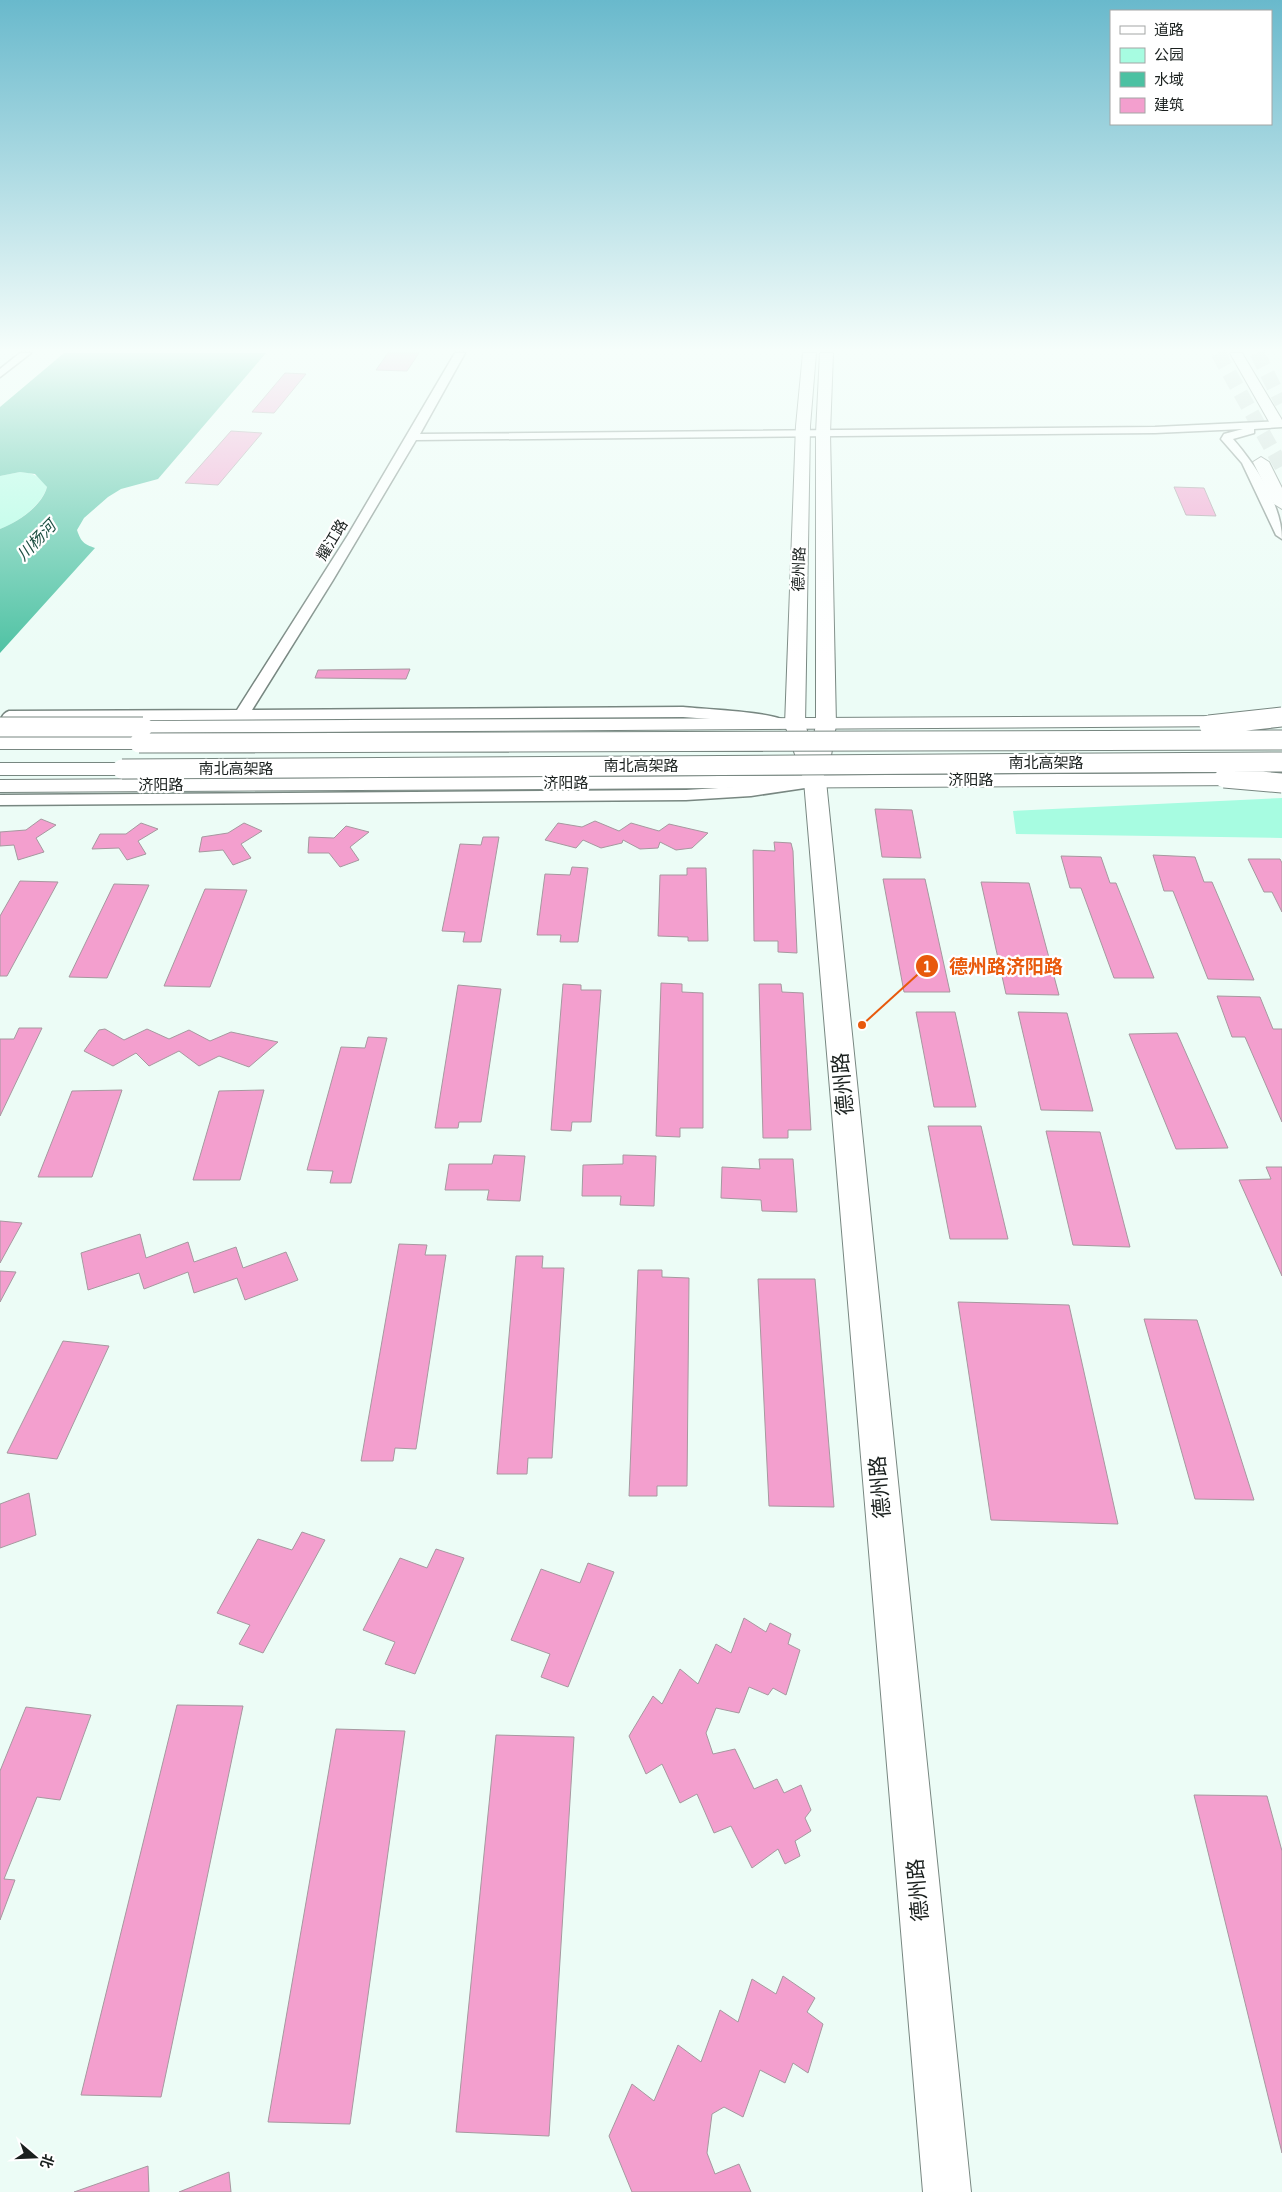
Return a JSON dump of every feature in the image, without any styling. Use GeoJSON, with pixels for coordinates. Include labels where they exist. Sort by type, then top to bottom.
{"type":"FeatureCollection","features":[{"type":"Feature","properties":{"kind":"main road","name":"德州路"},"geometry":{"type":"LineString","coordinates":[[801,455],[795,725],[815,781],[947,2192]]}},
{"type":"Feature","properties":{"kind":"main road","name":"德州路"},"geometry":{"type":"LineString","coordinates":[[815,781],[826,724],[823,455]]}},
{"type":"Feature","properties":{"kind":"main road"},"geometry":{"type":"LineString","coordinates":[[1262,462],[1282,504]]}},
{"type":"Feature","properties":{"kind":"main road"},"geometry":{"type":"LineString","coordinates":[[1103,740],[1282,717]]}},
{"type":"Feature","properties":{"kind":"main road"},"geometry":{"type":"LineString","coordinates":[[0,728],[1282,722]]}},
{"type":"Feature","properties":{"kind":"main road","name":"南北高架路"},"geometry":{"type":"LineString","coordinates":[[0,743],[1282,740]]}},
{"type":"Feature","properties":{"kind":"main road","name":"南北高架路"},"geometry":{"type":"LineString","coordinates":[[0,769],[1282,762]]}},
{"type":"Feature","properties":{"kind":"main road"},"geometry":{"type":"LineString","coordinates":[[1111,763],[1225,778],[1282,783]]}},
{"type":"Feature","properties":{"kind":"main road","name":"济阳路"},"geometry":{"type":"LineString","coordinates":[[0,786],[1282,779]]}},
{"type":"Feature","properties":{"kind":"street","name":"耀江路"},"geometry":{"type":"LineString","coordinates":[[242,714],[301,623],[402,455]]}},
{"type":"Feature","properties":{"kind":"street"},"geometry":{"type":"LineString","coordinates":[[1241,455],[1247,462],[1282,535]]}},
{"type":"Feature","properties":{"kind":"street"},"geometry":{"type":"LineString","coordinates":[[0,728],[9,716],[683,712],[738,716],[795,725]]}},
{"type":"Feature","properties":{"kind":"street"},"geometry":{"type":"LineString","coordinates":[[0,800],[686,795],[751,791],[815,781]]}},
{"type":"Feature","properties":{"kind":"green space"},"geometry":{"type":"Polygon","coordinates":[[[20,472],[35,475],[47,487],[40,501],[34,507],[14,522],[0,529],[0,476],[20,472]]]}},
{"type":"Feature","properties":{"kind":"green space"},"geometry":{"type":"Polygon","coordinates":[[[1282,798],[1282,838],[1016,834],[1013,811],[1282,798]]]}},
{"type":"Feature","properties":{"kind":"water","name":"川杨河"},"geometry":{"type":"Polygon","coordinates":[[[0,455],[178,455],[158,479],[121,489],[108,497],[84,518],[77,530],[78,534],[83,542],[95,548],[0,653],[0,529],[14,522],[35,507],[47,487],[35,474],[20,472],[0,476],[0,455]]]}},
{"type":"Feature","properties":{"kind":"building"},"geometry":{"type":"Polygon","coordinates":[[[210,455],[243,455],[218,485],[185,483],[210,455]]]}},
{"type":"Feature","properties":{"kind":"building"},"geometry":{"type":"Polygon","coordinates":[[[1174,487],[1204,488],[1216,516],[1186,515],[1174,487]]]}},
{"type":"Feature","properties":{"kind":"building"},"geometry":{"type":"Polygon","coordinates":[[[410,669],[406,679],[315,678],[318,670],[410,669]]]}},
{"type":"Feature","properties":{"kind":"building"},"geometry":{"type":"Polygon","coordinates":[[[875,809],[912,810],[921,858],[882,857],[875,809]]]}},
{"type":"Feature","properties":{"kind":"building"},"geometry":{"type":"Polygon","coordinates":[[[41,819],[56,825],[36,838],[44,852],[18,860],[14,845],[0,846],[0,832],[26,830],[41,819]]]}},
{"type":"Feature","properties":{"kind":"building"},"geometry":{"type":"Polygon","coordinates":[[[595,821],[619,831],[631,823],[659,831],[669,824],[708,833],[692,848],[676,850],[660,842],[658,848],[640,849],[623,840],[622,843],[601,848],[583,840],[576,848],[545,840],[558,823],[582,827],[595,821]]]}},
{"type":"Feature","properties":{"kind":"building"},"geometry":{"type":"Polygon","coordinates":[[[141,823],[158,829],[138,841],[146,854],[127,860],[119,848],[92,849],[100,834],[126,834],[141,823]]]}},
{"type":"Feature","properties":{"kind":"building"},"geometry":{"type":"Polygon","coordinates":[[[244,823],[262,831],[241,844],[251,858],[233,865],[223,850],[199,852],[202,837],[228,833],[244,823]]]}},
{"type":"Feature","properties":{"kind":"building"},"geometry":{"type":"Polygon","coordinates":[[[346,826],[369,832],[350,847],[359,860],[340,867],[329,853],[308,853],[309,837],[334,838],[346,826]]]}},
{"type":"Feature","properties":{"kind":"building"},"geometry":{"type":"Polygon","coordinates":[[[483,837],[499,837],[481,942],[463,942],[465,932],[442,931],[460,844],[481,845],[483,837]]]}},
{"type":"Feature","properties":{"kind":"building"},"geometry":{"type":"Polygon","coordinates":[[[774,842],[791,843],[793,851],[797,953],[778,952],[778,941],[754,941],[753,850],[775,851],[774,842]]]}},
{"type":"Feature","properties":{"kind":"building"},"geometry":{"type":"Polygon","coordinates":[[[1153,855],[1195,857],[1204,882],[1212,882],[1254,980],[1208,979],[1173,891],[1164,891],[1153,855]]]}},
{"type":"Feature","properties":{"kind":"building"},"geometry":{"type":"Polygon","coordinates":[[[1061,856],[1101,857],[1110,883],[1116,883],[1154,978],[1114,978],[1081,888],[1070,888],[1061,856]]]}},
{"type":"Feature","properties":{"kind":"building"},"geometry":{"type":"Polygon","coordinates":[[[1248,859],[1280,859],[1282,863],[1282,912],[1272,892],[1264,892],[1248,859]]]}},
{"type":"Feature","properties":{"kind":"building"},"geometry":{"type":"Polygon","coordinates":[[[572,867],[588,868],[578,942],[560,942],[561,935],[537,935],[545,874],[570,875],[572,867]]]}},
{"type":"Feature","properties":{"kind":"building"},"geometry":{"type":"Polygon","coordinates":[[[687,868],[706,868],[708,941],[688,941],[688,937],[658,936],[660,875],[687,875],[687,868]]]}},
{"type":"Feature","properties":{"kind":"building"},"geometry":{"type":"Polygon","coordinates":[[[883,879],[925,879],[950,992],[904,992],[883,879]]]}},
{"type":"Feature","properties":{"kind":"building"},"geometry":{"type":"Polygon","coordinates":[[[20,881],[58,882],[7,976],[0,976],[0,916],[20,881]]]}},
{"type":"Feature","properties":{"kind":"building"},"geometry":{"type":"Polygon","coordinates":[[[981,882],[1029,883],[1059,995],[1006,994],[981,882]]]}},
{"type":"Feature","properties":{"kind":"building"},"geometry":{"type":"Polygon","coordinates":[[[114,884],[149,885],[107,978],[69,977],[114,884]]]}},
{"type":"Feature","properties":{"kind":"building"},"geometry":{"type":"Polygon","coordinates":[[[205,889],[247,890],[210,987],[164,986],[205,889]]]}},
{"type":"Feature","properties":{"kind":"building"},"geometry":{"type":"Polygon","coordinates":[[[661,983],[682,984],[682,992],[703,993],[703,1128],[680,1128],[680,1137],[656,1136],[661,983]]]}},
{"type":"Feature","properties":{"kind":"building"},"geometry":{"type":"Polygon","coordinates":[[[563,984],[581,985],[581,990],[601,990],[591,1122],[572,1122],[571,1131],[551,1130],[563,984]]]}},
{"type":"Feature","properties":{"kind":"building"},"geometry":{"type":"Polygon","coordinates":[[[759,984],[781,984],[782,992],[803,993],[811,1130],[788,1130],[788,1138],[763,1138],[759,984]]]}},
{"type":"Feature","properties":{"kind":"building"},"geometry":{"type":"Polygon","coordinates":[[[458,985],[501,989],[481,1122],[459,1122],[458,1128],[435,1128],[458,985]]]}},
{"type":"Feature","properties":{"kind":"building"},"geometry":{"type":"Polygon","coordinates":[[[1217,996],[1260,997],[1273,1029],[1282,1029],[1282,1122],[1245,1037],[1232,1037],[1217,996]]]}},
{"type":"Feature","properties":{"kind":"building"},"geometry":{"type":"Polygon","coordinates":[[[916,1012],[955,1012],[976,1107],[934,1107],[916,1012]]]}},
{"type":"Feature","properties":{"kind":"building"},"geometry":{"type":"Polygon","coordinates":[[[1018,1012],[1067,1013],[1093,1111],[1041,1110],[1018,1012]]]}},
{"type":"Feature","properties":{"kind":"building"},"geometry":{"type":"Polygon","coordinates":[[[19,1028],[42,1028],[0,1116],[0,1039],[14,1039],[19,1028]]]}},
{"type":"Feature","properties":{"kind":"building"},"geometry":{"type":"Polygon","coordinates":[[[105,1029],[124,1040],[147,1029],[169,1039],[189,1030],[210,1041],[231,1032],[278,1042],[249,1067],[219,1056],[199,1066],[179,1051],[149,1066],[136,1053],[113,1066],[84,1051],[99,1030],[105,1029]]]}},
{"type":"Feature","properties":{"kind":"building"},"geometry":{"type":"Polygon","coordinates":[[[1177,1033],[1228,1148],[1176,1149],[1129,1034],[1177,1033]]]}},
{"type":"Feature","properties":{"kind":"building"},"geometry":{"type":"Polygon","coordinates":[[[368,1037],[387,1038],[351,1183],[330,1183],[333,1171],[307,1170],[341,1047],[365,1048],[368,1037]]]}},
{"type":"Feature","properties":{"kind":"building"},"geometry":{"type":"Polygon","coordinates":[[[122,1090],[92,1177],[38,1177],[72,1091],[122,1090]]]}},
{"type":"Feature","properties":{"kind":"building"},"geometry":{"type":"Polygon","coordinates":[[[264,1090],[240,1180],[193,1180],[219,1091],[264,1090]]]}},
{"type":"Feature","properties":{"kind":"building"},"geometry":{"type":"Polygon","coordinates":[[[928,1126],[981,1126],[1008,1239],[950,1239],[928,1126]]]}},
{"type":"Feature","properties":{"kind":"building"},"geometry":{"type":"Polygon","coordinates":[[[1046,1131],[1100,1132],[1130,1247],[1073,1245],[1046,1131]]]}},
{"type":"Feature","properties":{"kind":"building"},"geometry":{"type":"Polygon","coordinates":[[[494,1155],[525,1156],[520,1201],[487,1200],[489,1190],[445,1190],[449,1164],[492,1164],[494,1155]]]}},
{"type":"Feature","properties":{"kind":"building"},"geometry":{"type":"Polygon","coordinates":[[[623,1155],[656,1156],[654,1206],[620,1205],[621,1196],[582,1196],[583,1165],[623,1164],[623,1155]]]}},
{"type":"Feature","properties":{"kind":"building"},"geometry":{"type":"Polygon","coordinates":[[[759,1159],[793,1159],[797,1212],[762,1211],[761,1200],[721,1198],[722,1167],[760,1169],[759,1159]]]}},
{"type":"Feature","properties":{"kind":"building"},"geometry":{"type":"Polygon","coordinates":[[[1266,1167],[1282,1167],[1282,1276],[1239,1180],[1271,1179],[1266,1167]]]}},
{"type":"Feature","properties":{"kind":"building"},"geometry":{"type":"Polygon","coordinates":[[[0,1221],[22,1223],[0,1263],[0,1221]]]}},
{"type":"Feature","properties":{"kind":"building"},"geometry":{"type":"Polygon","coordinates":[[[140,1234],[146,1258],[188,1242],[194,1262],[236,1247],[243,1268],[286,1252],[298,1280],[245,1300],[237,1278],[194,1293],[188,1272],[144,1289],[139,1273],[88,1290],[81,1253],[140,1234]]]}},
{"type":"Feature","properties":{"kind":"building"},"geometry":{"type":"Polygon","coordinates":[[[399,1244],[427,1245],[425,1255],[446,1255],[416,1449],[395,1448],[393,1461],[361,1461],[399,1244]]]}},
{"type":"Feature","properties":{"kind":"building"},"geometry":{"type":"Polygon","coordinates":[[[516,1256],[543,1256],[542,1268],[564,1268],[552,1458],[528,1458],[527,1474],[497,1474],[516,1256]]]}},
{"type":"Feature","properties":{"kind":"building"},"geometry":{"type":"Polygon","coordinates":[[[638,1270],[662,1270],[662,1277],[689,1278],[687,1486],[657,1486],[657,1496],[629,1496],[638,1270]]]}},
{"type":"Feature","properties":{"kind":"building"},"geometry":{"type":"Polygon","coordinates":[[[0,1271],[16,1272],[0,1302],[0,1271]]]}},
{"type":"Feature","properties":{"kind":"building"},"geometry":{"type":"Polygon","coordinates":[[[758,1279],[815,1279],[834,1507],[769,1506],[758,1279]]]}},
{"type":"Feature","properties":{"kind":"building"},"geometry":{"type":"Polygon","coordinates":[[[958,1302],[1069,1305],[1118,1524],[991,1520],[958,1302]]]}},
{"type":"Feature","properties":{"kind":"building"},"geometry":{"type":"Polygon","coordinates":[[[1144,1319],[1197,1320],[1254,1500],[1195,1499],[1144,1319]]]}},
{"type":"Feature","properties":{"kind":"building"},"geometry":{"type":"Polygon","coordinates":[[[63,1341],[109,1346],[57,1459],[7,1453],[63,1341]]]}},
{"type":"Feature","properties":{"kind":"building"},"geometry":{"type":"Polygon","coordinates":[[[29,1493],[36,1535],[0,1548],[0,1504],[29,1493]]]}},
{"type":"Feature","properties":{"kind":"building"},"geometry":{"type":"Polygon","coordinates":[[[302,1532],[325,1540],[263,1653],[239,1644],[250,1625],[217,1613],[258,1539],[292,1550],[302,1532]]]}},
{"type":"Feature","properties":{"kind":"building"},"geometry":{"type":"Polygon","coordinates":[[[436,1549],[464,1558],[415,1674],[385,1664],[395,1642],[363,1630],[400,1558],[427,1568],[436,1549]]]}},
{"type":"Feature","properties":{"kind":"building"},"geometry":{"type":"Polygon","coordinates":[[[588,1563],[614,1572],[568,1687],[541,1677],[550,1654],[511,1640],[541,1569],[580,1583],[588,1563]]]}},
{"type":"Feature","properties":{"kind":"building"},"geometry":{"type":"Polygon","coordinates":[[[744,1618],[766,1632],[770,1623],[791,1634],[788,1644],[800,1650],[786,1695],[773,1688],[768,1695],[749,1687],[739,1713],[716,1708],[706,1733],[713,1754],[735,1749],[754,1789],[777,1779],[784,1793],[801,1785],[811,1810],[805,1818],[811,1831],[795,1841],[800,1856],[785,1864],[778,1849],[752,1868],[731,1826],[714,1833],[697,1794],[680,1803],[662,1764],[646,1774],[629,1736],[653,1696],[662,1704],[680,1669],[698,1684],[716,1644],[731,1653],[744,1618]]]}},
{"type":"Feature","properties":{"kind":"building"},"geometry":{"type":"Polygon","coordinates":[[[177,1705],[243,1706],[161,2097],[81,2095],[177,1705]]]}},
{"type":"Feature","properties":{"kind":"building"},"geometry":{"type":"Polygon","coordinates":[[[26,1707],[91,1715],[60,1800],[37,1797],[4,1879],[15,1880],[0,1920],[0,1771],[26,1707]]]}},
{"type":"Feature","properties":{"kind":"building"},"geometry":{"type":"Polygon","coordinates":[[[336,1729],[405,1731],[350,2124],[268,2122],[336,1729]]]}},
{"type":"Feature","properties":{"kind":"building"},"geometry":{"type":"Polygon","coordinates":[[[496,1735],[574,1737],[549,2136],[456,2132],[496,1735]]]}},
{"type":"Feature","properties":{"kind":"building"},"geometry":{"type":"Polygon","coordinates":[[[1194,1795],[1267,1796],[1282,1851],[1282,2153],[1194,1795]]]}},
{"type":"Feature","properties":{"kind":"building"},"geometry":{"type":"Polygon","coordinates":[[[783,1976],[815,1998],[807,2012],[823,2024],[808,2073],[793,2063],[785,2083],[760,2070],[743,2117],[724,2107],[712,2114],[707,2153],[715,2174],[739,2164],[751,2192],[632,2192],[609,2136],[632,2084],[654,2101],[678,2045],[701,2062],[720,2010],[738,2022],[752,1979],[776,1994],[783,1976]]]}},
{"type":"Feature","properties":{"kind":"building"},"geometry":{"type":"Polygon","coordinates":[[[148,2166],[149,2192],[74,2192],[148,2166]]]}},
{"type":"Feature","properties":{"kind":"building"},"geometry":{"type":"Polygon","coordinates":[[[229,2172],[231,2192],[179,2192],[229,2172]]]}},
{"type":"Feature","properties":{"kind":"tunnel"},"geometry":{"type":"LineString","coordinates":[[1275,455],[1282,467]]}},
{"type":"Feature","properties":{"kind":"place","name":"德州路济阳路"},"geometry":{"type":"Point","coordinates":[862,1025]}}]}
